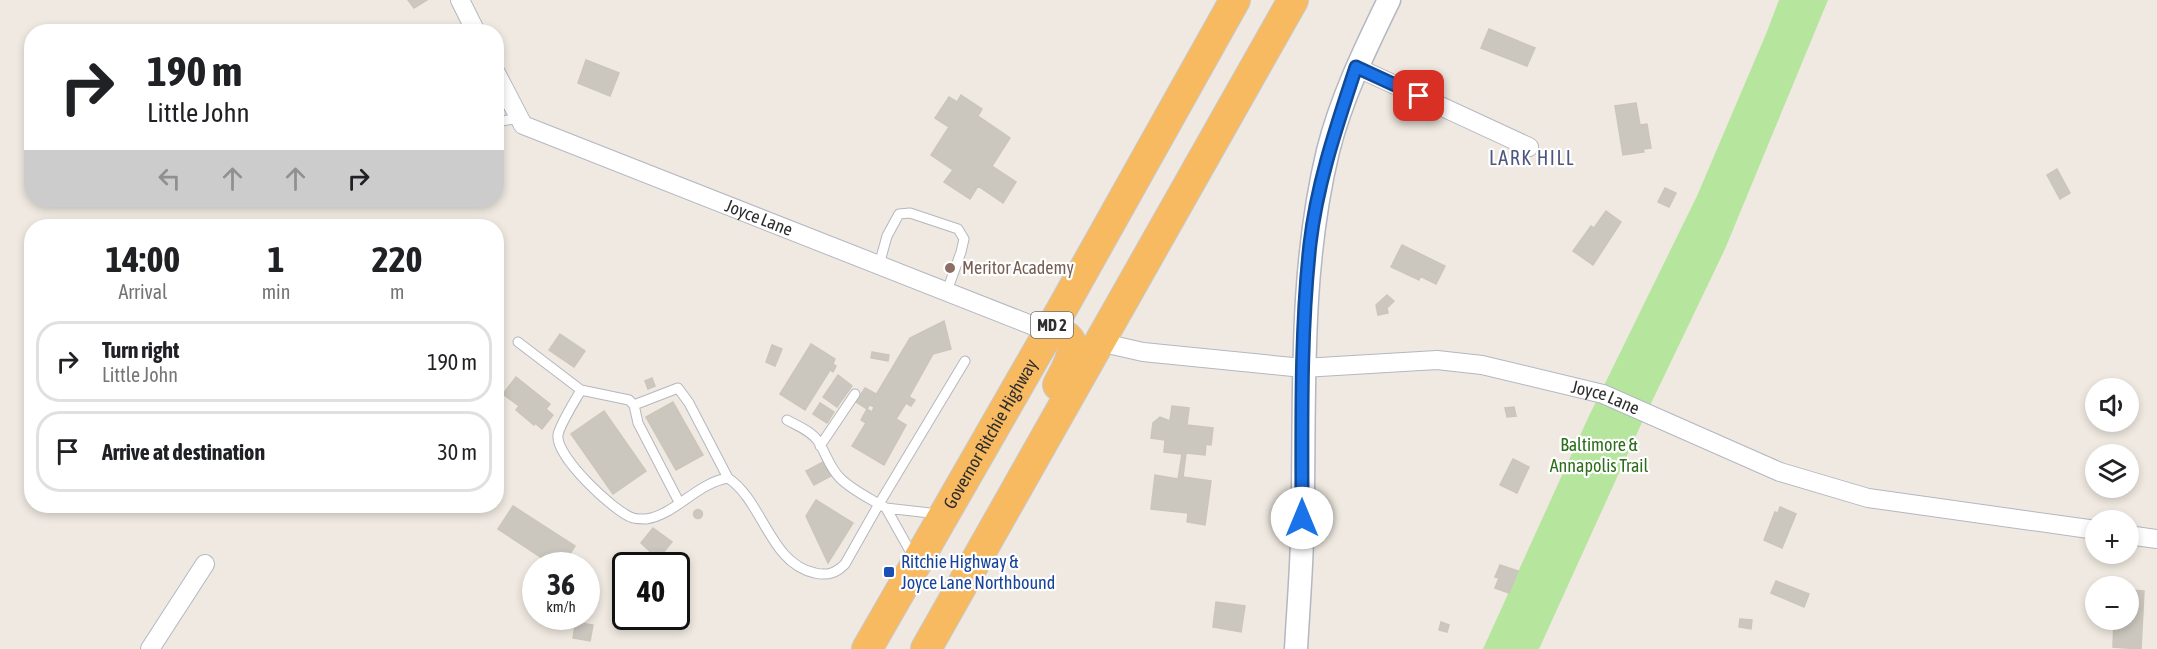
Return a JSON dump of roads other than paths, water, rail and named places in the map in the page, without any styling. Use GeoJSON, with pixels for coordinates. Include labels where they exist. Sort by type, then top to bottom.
{"type":"FeatureCollection","features":[{"type":"Feature","properties":{"kind":"highway","name":"Governor Ritchie Highway"},"geometry":{"type":"LineString","coordinates":[[867,649],[1049,332],[1235,0]]}},
{"type":"Feature","properties":{"kind":"highway","name":"MD 2"},"geometry":{"type":"LineString","coordinates":[[926,649],[1293,0]]}},
{"type":"Feature","properties":{"kind":"highway"},"geometry":{"type":"LineString","coordinates":[[1099,342],[1082,328],[1078,314],[1100,238]]}},
{"type":"Feature","properties":{"kind":"highway"},"geometry":{"type":"LineString","coordinates":[[1023,477],[1035,429],[1071,358],[1071,344],[1064,335],[1049,332]]}},
{"type":"Feature","properties":{"kind":"street"},"geometry":{"type":"LineString","coordinates":[[460,0],[472,24]]}},
{"type":"Feature","properties":{"kind":"street"},"geometry":{"type":"LineString","coordinates":[[1296,649],[1302,540],[1303,368],[1310,243],[1328,150],[1356,67],[1389,0]]}},
{"type":"Feature","properties":{"kind":"street"},"geometry":{"type":"LineString","coordinates":[[1356,67],[1529,147]]}},
{"type":"Feature","properties":{"kind":"street","name":"Joyce Lane"},"geometry":{"type":"LineString","coordinates":[[504,87],[523,125],[1049,332]]}},
{"type":"Feature","properties":{"kind":"street","name":"Joyce Lane"},"geometry":{"type":"LineString","coordinates":[[1099,342],[1143,352],[1303,368],[1437,360],[1482,365],[1603,394],[1780,472],[1868,498],[2085,528]]}},
{"type":"Feature","properties":{"kind":"street"},"geometry":{"type":"LineString","coordinates":[[2139,537],[2157,539]]}},
{"type":"Feature","properties":{"kind":"street"},"geometry":{"type":"LineString","coordinates":[[150,649],[205,564]]}},
{"type":"Feature","properties":{"kind":"lane"},"geometry":{"type":"LineString","coordinates":[[504,121],[520,118]]}},
{"type":"Feature","properties":{"kind":"lane"},"geometry":{"type":"LineString","coordinates":[[879,265],[887,236],[899,214],[910,213],[958,229],[964,239],[947,291]]}},
{"type":"Feature","properties":{"kind":"lane"},"geometry":{"type":"LineString","coordinates":[[518,342],[581,390],[629,400],[634,405],[638,423],[680,502]]}},
{"type":"Feature","properties":{"kind":"lane"},"geometry":{"type":"LineString","coordinates":[[634,405],[678,388],[689,403],[728,478],[739,488],[792,562],[807,572],[829,574],[837,572],[845,564],[882,506],[965,361]]}},
{"type":"Feature","properties":{"kind":"lane"},"geometry":{"type":"LineString","coordinates":[[581,390],[558,435],[560,446],[568,460],[608,502],[635,519],[658,516],[710,483],[728,478]]}},
{"type":"Feature","properties":{"kind":"lane"},"geometry":{"type":"LineString","coordinates":[[820,446],[855,394]]}},
{"type":"Feature","properties":{"kind":"lane"},"geometry":{"type":"LineString","coordinates":[[787,420],[810,433],[820,446],[826,461],[839,477],[854,489],[882,506],[943,515]]}},
{"type":"Feature","properties":{"kind":"lane"},"geometry":{"type":"LineString","coordinates":[[882,506],[916,562]]}},
{"type":"Feature","properties":{"kind":"place","name":"Meritor Academy"},"geometry":{"type":"Point","coordinates":[950,268]}},
{"type":"Feature","properties":{"kind":"place","name":"Ritchie Highway & Joyce Lane Northbound"},"geometry":{"type":"Point","coordinates":[889,572]}},
{"type":"Feature","properties":{"kind":"district","name":"LARK HILL"},"geometry":{"type":"Point","coordinates":[1532,158]}},
{"type":"Feature","properties":{"kind":"park label","name":"Baltimore & Annapolis Trail"},"geometry":{"type":"Point","coordinates":[1599,455]}}]}
